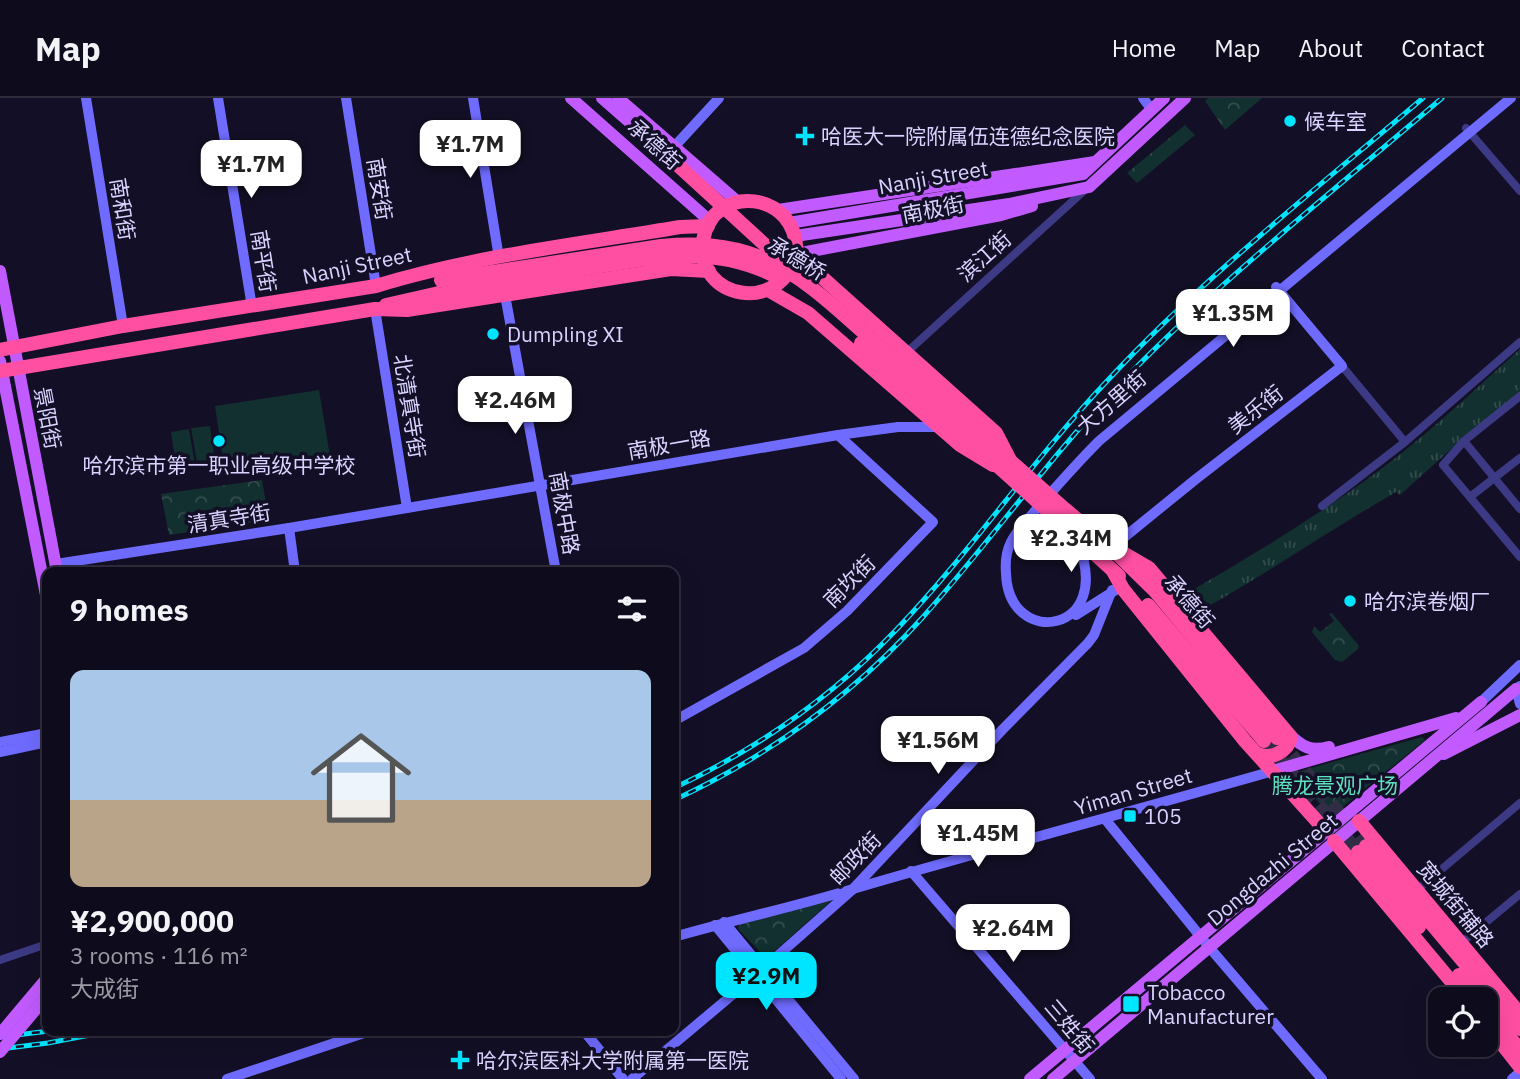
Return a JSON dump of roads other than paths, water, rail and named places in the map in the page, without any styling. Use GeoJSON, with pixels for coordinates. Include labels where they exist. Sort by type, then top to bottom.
{"type":"FeatureCollection","features":[{"type":"Feature","properties":{"kind":"highway"},"geometry":{"type":"LineString","coordinates":[[658,147],[823,298]]}},
{"type":"Feature","properties":{"kind":"highway"},"geometry":{"type":"LineString","coordinates":[[755,201],[778,211],[792,229],[796,254],[787,276],[768,290],[746,294],[732,290],[719,283],[709,271],[704,258],[703,245],[709,224],[723,209],[738,202],[755,201]]}},
{"type":"Feature","properties":{"kind":"highway","name":"Nanji Street"},"geometry":{"type":"LineString","coordinates":[[7,348],[123,326],[376,286],[416,274],[499,258],[709,224]]}},
{"type":"Feature","properties":{"kind":"highway","name":"承德桥"},"geometry":{"type":"LineString","coordinates":[[440,287],[661,246],[711,244],[761,258],[788,272],[823,298],[1055,508]]}},
{"type":"Feature","properties":{"kind":"highway"},"geometry":{"type":"LineString","coordinates":[[796,254],[996,433],[1007,465]]}},
{"type":"Feature","properties":{"kind":"highway","name":"承德桥"},"geometry":{"type":"LineString","coordinates":[[440,287],[665,256],[698,255],[742,262],[776,276],[818,305],[1007,465]]}},
{"type":"Feature","properties":{"kind":"highway","name":"Nanji Street"},"geometry":{"type":"LineString","coordinates":[[1,368],[19,369],[375,309],[407,310],[671,269],[709,271]]}},
{"type":"Feature","properties":{"kind":"highway"},"geometry":{"type":"LineString","coordinates":[[376,286],[440,287]]}},
{"type":"Feature","properties":{"kind":"highway"},"geometry":{"type":"LineString","coordinates":[[375,309],[440,287]]}},
{"type":"Feature","properties":{"kind":"highway"},"geometry":{"type":"LineString","coordinates":[[768,290],[808,313],[966,450],[1007,465]]}},
{"type":"Feature","properties":{"kind":"highway","name":"承德街"},"geometry":{"type":"LineString","coordinates":[[1055,508],[1111,548],[1155,591],[1272,742]]}},
{"type":"Feature","properties":{"kind":"highway","name":"承德街"},"geometry":{"type":"LineString","coordinates":[[1055,508],[1074,534],[1151,608],[1272,742]]}},
{"type":"Feature","properties":{"kind":"highway"},"geometry":{"type":"LineString","coordinates":[[1108,566],[1117,589],[1272,742],[1273,771],[1456,987]]}},
{"type":"Feature","properties":{"kind":"highway","name":"宽城街辅路"},"geometry":{"type":"LineString","coordinates":[[1359,821],[1520,1014]]}},
{"type":"Feature","properties":{"kind":"highway"},"geometry":{"type":"LineString","coordinates":[[1470,987],[1362,849],[1484,987]]}},
{"type":"Feature","properties":{"kind":"highway"},"geometry":{"type":"LineString","coordinates":[[1498,1003],[1520,1028]]}},
{"type":"Feature","properties":{"kind":"highway"},"geometry":{"type":"LineString","coordinates":[[1498,1023],[1520,1050]]}},
{"type":"Feature","properties":{"kind":"highway"},"geometry":{"type":"LineString","coordinates":[[1498,1040],[1520,1070]]}},
{"type":"Feature","properties":{"kind":"main road","name":"承德街"},"geometry":{"type":"LineString","coordinates":[[571,98],[709,224]]}},
{"type":"Feature","properties":{"kind":"main road"},"geometry":{"type":"LineString","coordinates":[[603,98],[658,147]]}},
{"type":"Feature","properties":{"kind":"main road"},"geometry":{"type":"LineString","coordinates":[[618,98],[738,202]]}},
{"type":"Feature","properties":{"kind":"main road"},"geometry":{"type":"LineString","coordinates":[[1095,162],[1164,98]]}},
{"type":"Feature","properties":{"kind":"main road"},"geometry":{"type":"LineString","coordinates":[[1089,187],[1185,98]]}},
{"type":"Feature","properties":{"kind":"main road","name":"南极街"},"geometry":{"type":"LineString","coordinates":[[778,211],[1095,162]]}},
{"type":"Feature","properties":{"kind":"main road","name":"Nanji Street"},"geometry":{"type":"LineString","coordinates":[[792,229],[1083,174],[1095,162]]}},
{"type":"Feature","properties":{"kind":"main road","name":"南极街"},"geometry":{"type":"LineString","coordinates":[[792,229],[1009,204],[1089,187]]}},
{"type":"Feature","properties":{"kind":"main road","name":"南极街"},"geometry":{"type":"LineString","coordinates":[[796,254],[1001,215],[1039,204],[1074,189]]}},
{"type":"Feature","properties":{"kind":"main road","name":"景阳街"},"geometry":{"type":"LineString","coordinates":[[0,271],[7,348],[19,369],[56,567]]}},
{"type":"Feature","properties":{"kind":"main road","name":"景阳街"},"geometry":{"type":"LineString","coordinates":[[1,368],[42,575]]}},
{"type":"Feature","properties":{"kind":"main road"},"geometry":{"type":"LineString","coordinates":[[1272,742],[1318,750],[1481,702],[1519,695]]}},
{"type":"Feature","properties":{"kind":"main road","name":"Dongdazhi Street"},"geometry":{"type":"LineString","coordinates":[[1030,1079],[1200,937],[1329,836],[1359,821],[1497,705],[1519,695]]}},
{"type":"Feature","properties":{"kind":"main road","name":"Dongdazhi Street"},"geometry":{"type":"LineString","coordinates":[[1052,1079],[1209,947],[1329,836],[1481,702]]}},
{"type":"Feature","properties":{"kind":"main road","name":"Yiman Street"},"geometry":{"type":"LineString","coordinates":[[1273,771],[1497,705]]}},
{"type":"Feature","properties":{"kind":"main road"},"geometry":{"type":"LineString","coordinates":[[1425,764],[1520,715]]}},
{"type":"Feature","properties":{"kind":"main road"},"geometry":{"type":"LineString","coordinates":[[0,1034],[42,984]]}},
{"type":"Feature","properties":{"kind":"main road"},"geometry":{"type":"LineString","coordinates":[[0,1052],[42,1002]]}},
{"type":"Feature","properties":{"kind":"street","name":"南和街"},"geometry":{"type":"LineString","coordinates":[[86,98],[123,326]]}},
{"type":"Feature","properties":{"kind":"street","name":"南平街"},"geometry":{"type":"LineString","coordinates":[[218,98],[252,306]]}},
{"type":"Feature","properties":{"kind":"street","name":"南安街"},"geometry":{"type":"LineString","coordinates":[[346,98],[376,286]]}},
{"type":"Feature","properties":{"kind":"street"},"geometry":{"type":"LineString","coordinates":[[473,98],[499,258]]}},
{"type":"Feature","properties":{"kind":"street"},"geometry":{"type":"LineString","coordinates":[[674,147],[719,98]]}},
{"type":"Feature","properties":{"kind":"street"},"geometry":{"type":"LineString","coordinates":[[1143,98],[1152,110]]}},
{"type":"Feature","properties":{"kind":"street","name":"大方里街"},"geometry":{"type":"LineString","coordinates":[[1468,130],[1502,98]]}},
{"type":"Feature","properties":{"kind":"street","name":"大方里街"},"geometry":{"type":"LineString","coordinates":[[1117,589],[1065,622],[1048,626],[1026,621],[1016,612],[1004,593],[1001,563],[1007,542],[1063,472],[1115,422],[1468,130],[1511,98]]}},
{"type":"Feature","properties":{"kind":"street"},"geometry":{"type":"LineString","coordinates":[[1468,130],[1520,191]]}},
{"type":"Feature","properties":{"kind":"street","name":"滨江街"},"geometry":{"type":"LineString","coordinates":[[906,354],[1089,187]]}},
{"type":"Feature","properties":{"kind":"street"},"geometry":{"type":"LineString","coordinates":[[1278,288],[1405,442]]}},
{"type":"Feature","properties":{"kind":"street","name":"大方里街"},"geometry":{"type":"LineString","coordinates":[[1074,534],[1083,556],[1087,589],[1081,602],[1066,618],[1052,622],[1025,616],[1013,603],[1007,587],[1006,557],[1012,540],[1068,472],[1099,441],[1278,288]]}},
{"type":"Feature","properties":{"kind":"street","name":"南极中路"},"geometry":{"type":"LineString","coordinates":[[505,295],[555,567]]}},
{"type":"Feature","properties":{"kind":"street","name":"北清真寺街"},"geometry":{"type":"LineString","coordinates":[[375,309],[407,508]]}},
{"type":"Feature","properties":{"kind":"street"},"geometry":{"type":"LineString","coordinates":[[1322,506],[1405,442],[1520,342]]}},
{"type":"Feature","properties":{"kind":"street","name":"美乐街"},"geometry":{"type":"LineString","coordinates":[[1111,548],[1342,366]]}},
{"type":"Feature","properties":{"kind":"street"},"geometry":{"type":"LineString","coordinates":[[1518,401],[1464,441],[1443,465],[1520,557]]}},
{"type":"Feature","properties":{"kind":"street","name":"南极一路"},"geometry":{"type":"LineString","coordinates":[[407,508],[838,435],[898,427],[939,427]]}},
{"type":"Feature","properties":{"kind":"street","name":"南坎街"},"geometry":{"type":"LineString","coordinates":[[679,719],[804,648],[848,611],[933,522],[838,435]]}},
{"type":"Feature","properties":{"kind":"street"},"geometry":{"type":"LineString","coordinates":[[1464,441],[1520,509]]}},
{"type":"Feature","properties":{"kind":"street"},"geometry":{"type":"LineString","coordinates":[[1470,498],[1520,458]]}},
{"type":"Feature","properties":{"kind":"street","name":"清真寺街"},"geometry":{"type":"LineString","coordinates":[[62,567],[407,508]]}},
{"type":"Feature","properties":{"kind":"street"},"geometry":{"type":"LineString","coordinates":[[289,528],[294,567]]}},
{"type":"Feature","properties":{"kind":"street","name":"邮政街"},"geometry":{"type":"LineString","coordinates":[[632,1079],[760,972],[852,890],[1088,643],[1117,589]]}},
{"type":"Feature","properties":{"kind":"street"},"geometry":{"type":"LineString","coordinates":[[1481,702],[1520,665]]}},
{"type":"Feature","properties":{"kind":"street"},"geometry":{"type":"LineString","coordinates":[[0,742],[42,734]]}},
{"type":"Feature","properties":{"kind":"street"},"geometry":{"type":"LineString","coordinates":[[0,752],[42,743]]}},
{"type":"Feature","properties":{"kind":"street","name":"Yiman Street"},"geometry":{"type":"LineString","coordinates":[[679,936],[852,890],[911,871],[1273,771]]}},
{"type":"Feature","properties":{"kind":"street"},"geometry":{"type":"LineString","coordinates":[[1417,890],[1520,803]]}},
{"type":"Feature","properties":{"kind":"street"},"geometry":{"type":"LineString","coordinates":[[1105,819],[1200,937],[1321,1079]]}},
{"type":"Feature","properties":{"kind":"street","name":"三姓街"},"geometry":{"type":"LineString","coordinates":[[911,871],[1090,1079]]}},
{"type":"Feature","properties":{"kind":"street"},"geometry":{"type":"LineString","coordinates":[[1461,943],[1520,894]]}},
{"type":"Feature","properties":{"kind":"street"},"geometry":{"type":"LineString","coordinates":[[720,924],[854,1079]]}},
{"type":"Feature","properties":{"kind":"street"},"geometry":{"type":"LineString","coordinates":[[0,960],[42,946]]}},
{"type":"Feature","properties":{"kind":"street"},"geometry":{"type":"LineString","coordinates":[[760,972],[841,1079]]}},
{"type":"Feature","properties":{"kind":"street"},"geometry":{"type":"LineString","coordinates":[[235,1077],[355,1036]]}},
{"type":"Feature","properties":{"kind":"street"},"geometry":{"type":"LineString","coordinates":[[588,1036],[623,1079]]}},
{"type":"Feature","properties":{"kind":"street"},"geometry":{"type":"LineString","coordinates":[[1512,1079],[1520,1070]]}},
{"type":"Feature","properties":{"kind":"tunnel"},"geometry":{"type":"LineString","coordinates":[[1278,739],[1366,846]]}},
{"type":"Feature","properties":{"kind":"tunnel"},"geometry":{"type":"LineString","coordinates":[[1264,741],[1358,852]]}},
{"type":"Feature","properties":{"kind":"railway"},"geometry":{"type":"LineString","coordinates":[[679,786],[735,756],[792,719],[820,699],[872,654],[951,569],[1080,410],[1145,342],[1261,234],[1423,98]]}},
{"type":"Feature","properties":{"kind":"railway"},"geometry":{"type":"LineString","coordinates":[[679,798],[743,764],[776,743],[839,698],[868,672],[923,617],[1067,442],[1118,386],[1195,310],[1442,98]]}},
{"type":"Feature","properties":{"kind":"railway"},"geometry":{"type":"LineString","coordinates":[[0,1037],[42,1032]]}},
{"type":"Feature","properties":{"kind":"railway"},"geometry":{"type":"LineString","coordinates":[[0,1049],[85,1036]]}},
{"type":"Feature","properties":{"kind":"place","name":"候车室"},"geometry":{"type":"Point","coordinates":[1290,121]}},
{"type":"Feature","properties":{"kind":"place","name":"哈医大一院附属伍连德纪念医院"},"geometry":{"type":"Point","coordinates":[805,136]}},
{"type":"Feature","properties":{"kind":"place","name":"Dumpling XI"},"geometry":{"type":"Point","coordinates":[493,334]}},
{"type":"Feature","properties":{"kind":"place","name":"哈尔滨市第一职业高级中学校"},"geometry":{"type":"Point","coordinates":[219,441]}},
{"type":"Feature","properties":{"kind":"place","name":"哈尔滨卷烟厂"},"geometry":{"type":"Point","coordinates":[1350,601]}},
{"type":"Feature","properties":{"kind":"place","name":"105"},"geometry":{"type":"Point","coordinates":[1130,816]}},
{"type":"Feature","properties":{"kind":"place","name":"Tobacco Manufacturer"},"geometry":{"type":"Point","coordinates":[1131,1004]}},
{"type":"Feature","properties":{"kind":"place","name":"哈尔滨医科大学附属第一医院"},"geometry":{"type":"Point","coordinates":[460,1060]}},
{"type":"Feature","properties":{"kind":"park label","name":"腾龙景观广场"},"geometry":{"type":"Point","coordinates":[1335,785]}}]}
